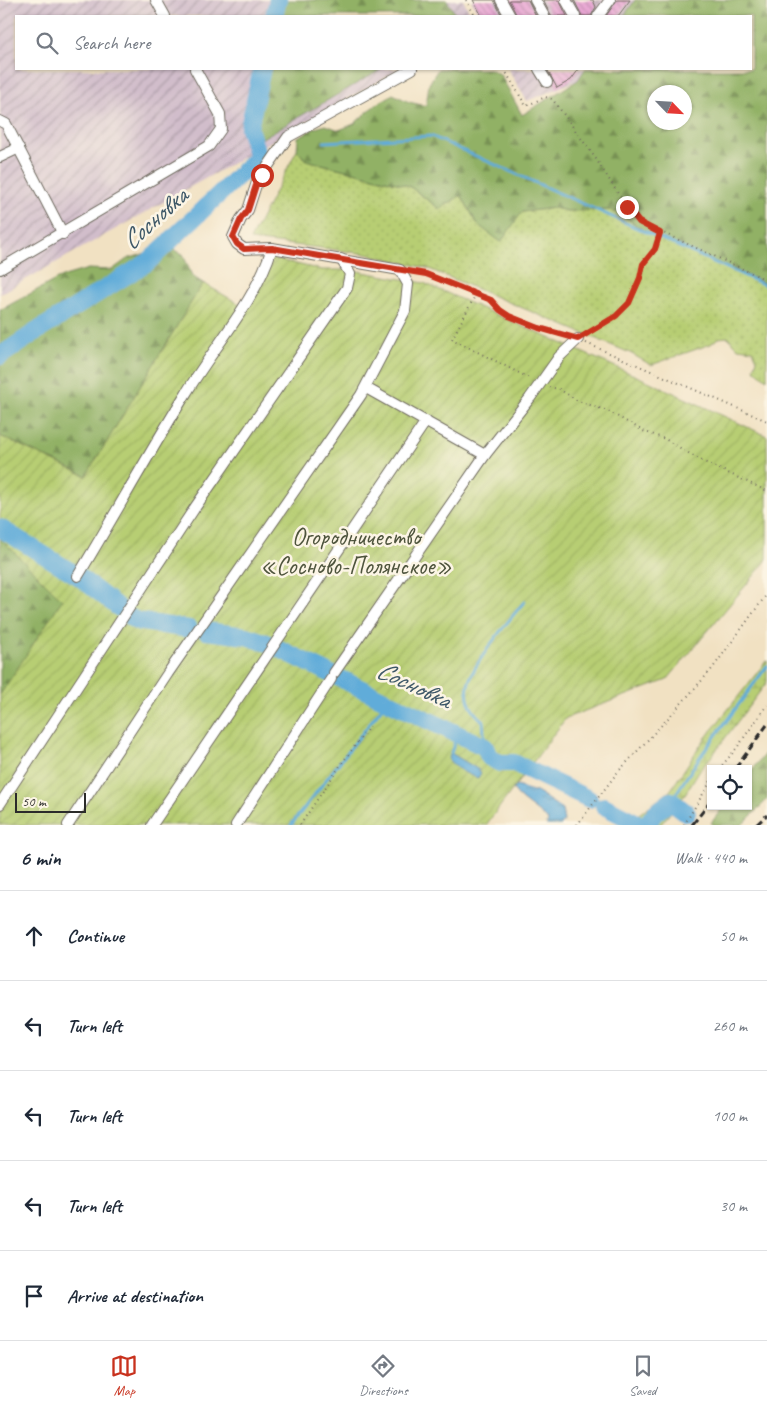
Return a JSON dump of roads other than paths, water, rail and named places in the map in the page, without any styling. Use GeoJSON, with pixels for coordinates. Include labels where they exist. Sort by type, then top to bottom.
{"type":"FeatureCollection","features":[{"type":"Feature","properties":{"kind":"lane"},"geometry":{"type":"LineString","coordinates":[[156,0],[164,15]]}},
{"type":"Feature","properties":{"kind":"lane"},"geometry":{"type":"LineString","coordinates":[[501,0],[508,15]]}},
{"type":"Feature","properties":{"kind":"lane"},"geometry":{"type":"LineString","coordinates":[[535,0],[543,15]]}},
{"type":"Feature","properties":{"kind":"lane"},"geometry":{"type":"LineString","coordinates":[[566,0],[574,15]]}},
{"type":"Feature","properties":{"kind":"lane"},"geometry":{"type":"LineString","coordinates":[[597,0],[600,13]]}},
{"type":"Feature","properties":{"kind":"lane"},"geometry":{"type":"LineString","coordinates":[[600,13],[610,0]]}},
{"type":"Feature","properties":{"kind":"lane"},"geometry":{"type":"LineString","coordinates":[[0,269],[63,234],[209,146],[220,130],[220,114],[196,70]]}},
{"type":"Feature","properties":{"kind":"lane"},"geometry":{"type":"LineString","coordinates":[[68,825],[168,673],[366,388],[405,311],[408,284],[400,270],[272,248],[244,249],[237,244],[233,237],[241,219],[248,210],[257,182],[288,138],[410,70]]}},
{"type":"Feature","properties":{"kind":"lane"},"geometry":{"type":"LineString","coordinates":[[541,70],[547,82]]}},
{"type":"Feature","properties":{"kind":"lane"},"geometry":{"type":"LineString","coordinates":[[0,122],[6,124],[63,234]]}},
{"type":"Feature","properties":{"kind":"lane"},"geometry":{"type":"LineString","coordinates":[[0,157],[19,148]]}},
{"type":"Feature","properties":{"kind":"lane"},"geometry":{"type":"LineString","coordinates":[[78,576],[186,393],[237,319],[267,263],[272,248]]}},
{"type":"Feature","properties":{"kind":"lane"},"geometry":{"type":"LineString","coordinates":[[0,804],[189,517],[346,288],[350,274],[341,259]]}},
{"type":"Feature","properties":{"kind":"lane"},"geometry":{"type":"LineString","coordinates":[[236,825],[332,676],[485,455],[540,384],[558,357],[578,339]]}},
{"type":"Feature","properties":{"kind":"lane"},"geometry":{"type":"LineString","coordinates":[[366,388],[485,455]]}},
{"type":"Feature","properties":{"kind":"lane"},"geometry":{"type":"LineString","coordinates":[[152,825],[426,421]]}},
{"type":"Feature","properties":{"kind":"water"},"geometry":{"type":"Polygon","coordinates":[[[451,753],[479,770],[481,773],[478,778],[454,765],[448,759],[451,753]]]}},
{"type":"Feature","properties":{"kind":"water"},"geometry":{"type":"Polygon","coordinates":[[[516,786],[537,792],[562,809],[564,821],[561,825],[546,825],[547,819],[521,799],[513,789],[516,786]]]}},
{"type":"Feature","properties":{"kind":"waterway","name":"Сосновка"},"geometry":{"type":"LineString","coordinates":[[274,15],[278,0]]}},
{"type":"Feature","properties":{"kind":"waterway","name":"Сосновка"},"geometry":{"type":"LineString","coordinates":[[0,356],[148,262],[258,157],[249,128],[262,70]]}},
{"type":"Feature","properties":{"kind":"waterway"},"geometry":{"type":"LineString","coordinates":[[324,142],[431,136],[767,286]]}},
{"type":"Feature","properties":{"kind":"waterway","name":"Сосновка"},"geometry":{"type":"LineString","coordinates":[[0,528],[78,576],[119,608]]}},
{"type":"Feature","properties":{"kind":"waterway"},"geometry":{"type":"LineString","coordinates":[[485,747],[483,721],[474,712],[469,703],[467,695],[468,686],[475,669],[486,651],[524,602]]}},
{"type":"Feature","properties":{"kind":"waterway","name":"Сосновка"},"geometry":{"type":"LineString","coordinates":[[132,618],[136,621],[189,629]]}},
{"type":"Feature","properties":{"kind":"waterway","name":"Сосновка"},"geometry":{"type":"LineString","coordinates":[[206,631],[246,636],[267,643],[485,747],[489,757],[500,763],[514,763],[589,799]]}},
{"type":"Feature","properties":{"kind":"waterway"},"geometry":{"type":"LineString","coordinates":[[671,801],[700,757],[767,666]]}},
{"type":"Feature","properties":{"kind":"waterway"},"geometry":{"type":"LineString","coordinates":[[291,825],[387,701]]}},
{"type":"Feature","properties":{"kind":"waterway"},"geometry":{"type":"LineString","coordinates":[[451,753],[457,735]]}},
{"type":"Feature","properties":{"kind":"waterway","name":"Сосновка"},"geometry":{"type":"LineString","coordinates":[[646,825],[655,813],[671,801],[687,813]]}},
{"type":"Feature","properties":{"kind":"waterway","name":"Сосновка"},"geometry":{"type":"LineString","coordinates":[[604,806],[641,825]]}},
{"type":"Feature","properties":{"kind":"railway"},"geometry":{"type":"LineString","coordinates":[[738,765],[767,725]]}},
{"type":"Feature","properties":{"kind":"railway"},"geometry":{"type":"LineString","coordinates":[[692,825],[707,806]]}},
{"type":"Feature","properties":{"kind":"railway"},"geometry":{"type":"LineString","coordinates":[[756,825],[767,815]]}},
{"type":"Feature","properties":{"kind":"park label","name":"Огородничество «Сосново-Полянское»"},"geometry":{"type":"Point","coordinates":[356,550]}}]}
